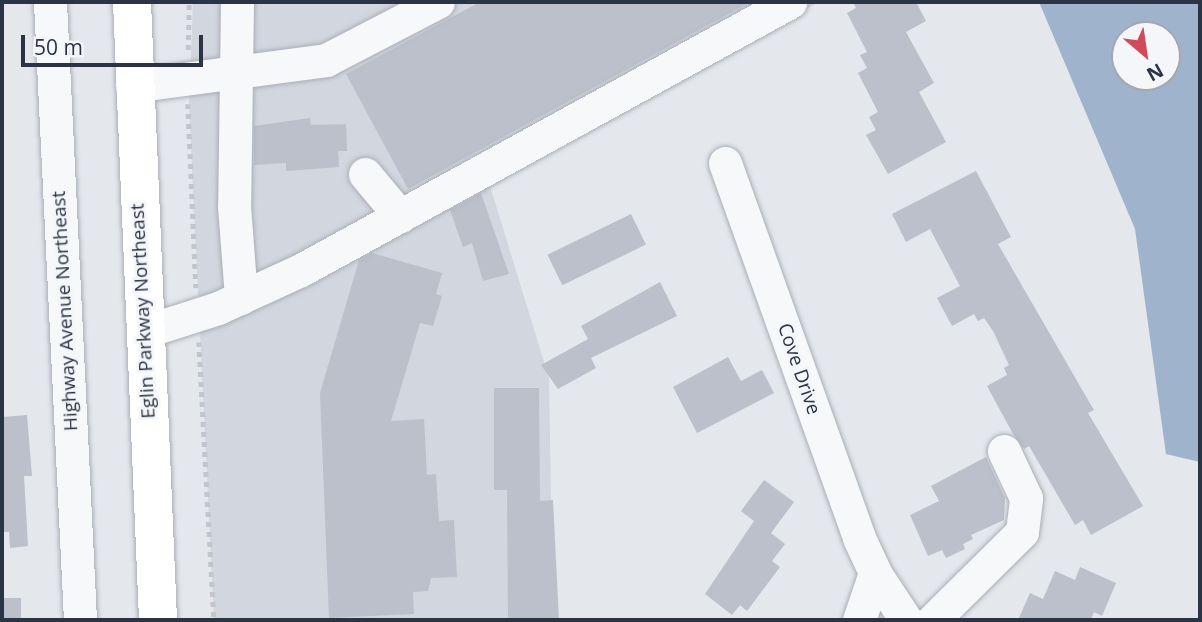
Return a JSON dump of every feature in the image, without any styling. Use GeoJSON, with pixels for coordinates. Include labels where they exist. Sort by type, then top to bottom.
{"type":"FeatureCollection","features":[{"type":"Feature","properties":{"kind":"highway","name":"Eglin Parkway Northeast"},"geometry":{"type":"LineString","coordinates":[[132,2],[132,86],[158,620]]}},
{"type":"Feature","properties":{"kind":"street","name":"Highway Avenue Northeast"},"geometry":{"type":"LineString","coordinates":[[50,2],[80,620]]}},
{"type":"Feature","properties":{"kind":"street"},"geometry":{"type":"LineString","coordinates":[[237,2],[234,206],[241,298]]}},
{"type":"Feature","properties":{"kind":"street"},"geometry":{"type":"LineString","coordinates":[[132,86],[326,60],[438,2]]}},
{"type":"Feature","properties":{"kind":"street"},"geometry":{"type":"LineString","coordinates":[[144,332],[183,322],[241,298],[400,216],[790,2]]}},
{"type":"Feature","properties":{"kind":"street","name":"Cove Drive"},"geometry":{"type":"LineString","coordinates":[[726,163],[875,573],[906,620]]}},
{"type":"Feature","properties":{"kind":"street"},"geometry":{"type":"LineString","coordinates":[[365,174],[400,216]]}},
{"type":"Feature","properties":{"kind":"street"},"geometry":{"type":"LineString","coordinates":[[933,620],[1023,532],[1026,498],[1004,451]]}},
{"type":"Feature","properties":{"kind":"street"},"geometry":{"type":"LineString","coordinates":[[859,620],[875,573]]}},
{"type":"Feature","properties":{"kind":"shaded area"},"geometry":{"type":"Polygon","coordinates":[[[193,2],[819,2],[490,186],[549,378],[553,620],[214,620],[189,105],[193,2]]]}},
{"type":"Feature","properties":{"kind":"water"},"geometry":{"type":"Polygon","coordinates":[[[1039,2],[1200,2],[1200,462],[1166,454],[1135,229],[1039,2]]]}},
{"type":"Feature","properties":{"kind":"building"},"geometry":{"type":"Polygon","coordinates":[[[480,2],[750,2],[408,189],[346,74],[480,2]]]}},
{"type":"Feature","properties":{"kind":"building"},"geometry":{"type":"Polygon","coordinates":[[[853,2],[916,2],[926,21],[906,32],[934,83],[919,92],[946,142],[888,174],[866,135],[876,130],[869,117],[878,112],[858,73],[867,68],[860,55],[867,52],[847,13],[856,8],[853,2]]]}},
{"type":"Feature","properties":{"kind":"building"},"geometry":{"type":"Polygon","coordinates":[[[310,118],[311,125],[346,124],[347,151],[338,151],[339,167],[286,171],[286,163],[254,165],[254,126],[310,118]]]}},
{"type":"Feature","properties":{"kind":"building"},"geometry":{"type":"Polygon","coordinates":[[[976,171],[1011,237],[998,244],[1094,410],[1088,413],[1143,506],[1091,535],[1083,520],[1075,525],[1029,446],[1024,449],[1013,434],[987,386],[1007,375],[1004,368],[1009,365],[993,331],[984,318],[978,321],[974,314],[952,326],[937,298],[960,286],[930,229],[906,242],[892,214],[976,171]]]}},
{"type":"Feature","properties":{"kind":"building"},"geometry":{"type":"Polygon","coordinates":[[[481,193],[509,274],[483,281],[472,243],[463,247],[450,210],[481,193]]]}},
{"type":"Feature","properties":{"kind":"building"},"geometry":{"type":"Polygon","coordinates":[[[631,214],[646,245],[562,285],[547,255],[631,214]]]}},
{"type":"Feature","properties":{"kind":"building"},"geometry":{"type":"Polygon","coordinates":[[[372,253],[442,273],[436,294],[442,296],[433,326],[420,323],[391,421],[424,419],[427,475],[436,474],[439,521],[454,520],[457,577],[431,578],[428,591],[413,592],[414,614],[329,618],[320,393],[359,260],[372,253]]]}},
{"type":"Feature","properties":{"kind":"building"},"geometry":{"type":"Polygon","coordinates":[[[660,282],[677,316],[591,358],[596,368],[558,389],[541,365],[588,339],[581,326],[660,282]]]}},
{"type":"Feature","properties":{"kind":"building"},"geometry":{"type":"Polygon","coordinates":[[[728,357],[741,381],[762,370],[774,393],[697,433],[673,387],[728,357]]]}},
{"type":"Feature","properties":{"kind":"building"},"geometry":{"type":"Polygon","coordinates":[[[494,388],[539,388],[540,501],[553,500],[559,620],[508,620],[507,490],[494,490],[494,388]]]}},
{"type":"Feature","properties":{"kind":"building"},"geometry":{"type":"Polygon","coordinates":[[[27,415],[32,476],[24,476],[28,546],[10,548],[9,532],[2,532],[2,417],[27,415]]]}},
{"type":"Feature","properties":{"kind":"building"},"geometry":{"type":"Polygon","coordinates":[[[986,457],[1005,498],[1004,520],[971,535],[973,539],[963,544],[965,549],[946,558],[942,550],[928,556],[910,515],[939,501],[931,486],[986,457]]]}},
{"type":"Feature","properties":{"kind":"building"},"geometry":{"type":"Polygon","coordinates":[[[764,480],[794,502],[771,533],[785,544],[772,561],[780,567],[747,611],[740,605],[732,615],[705,594],[754,521],[741,511],[764,480]]]}},
{"type":"Feature","properties":{"kind":"building"},"geometry":{"type":"Polygon","coordinates":[[[1080,567],[1116,583],[1102,616],[1094,612],[1091,620],[1018,620],[1030,593],[1043,599],[1055,571],[1075,580],[1080,567]]]}},
{"type":"Feature","properties":{"kind":"building"},"geometry":{"type":"Polygon","coordinates":[[[2,598],[21,598],[21,620],[2,620],[2,598]]]}}]}
